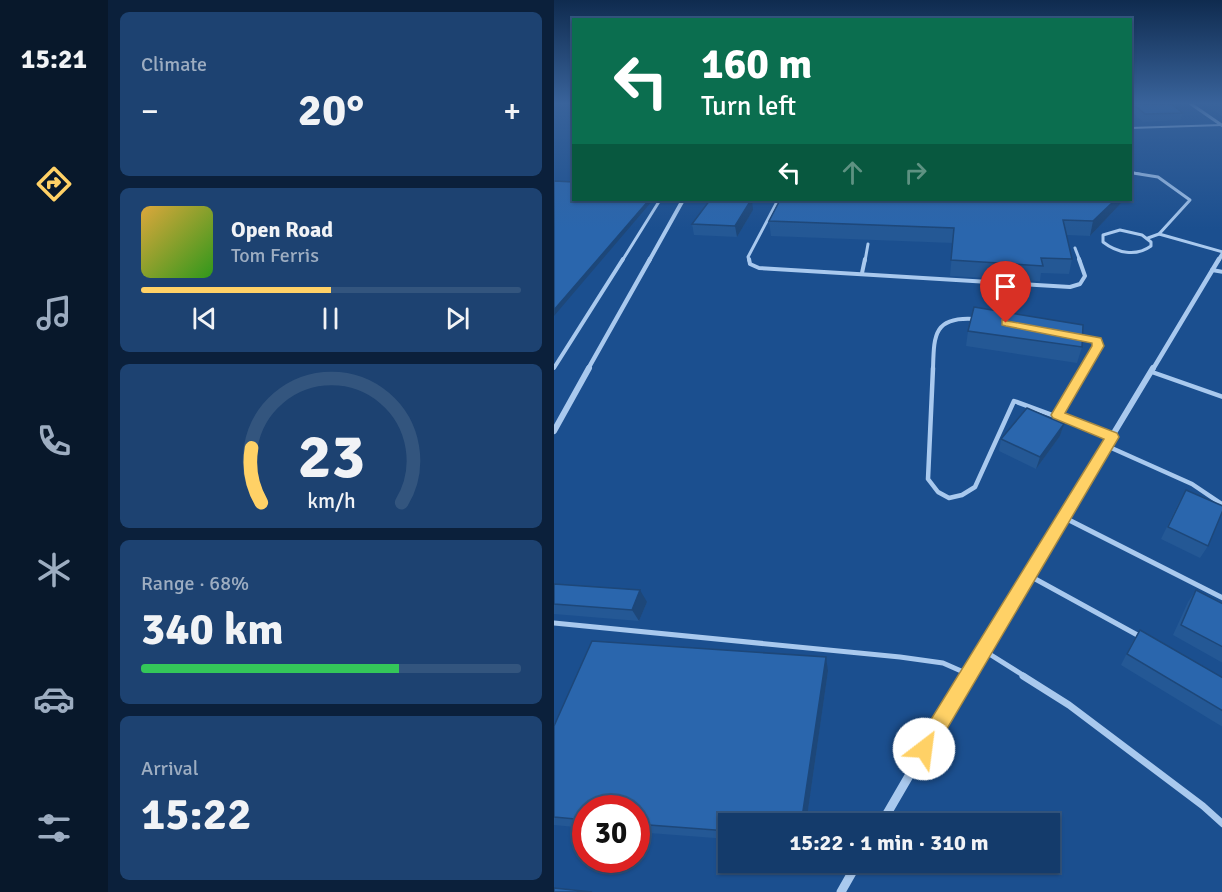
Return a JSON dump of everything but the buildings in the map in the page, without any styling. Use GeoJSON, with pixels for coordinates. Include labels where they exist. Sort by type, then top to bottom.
{"type":"FeatureCollection","features":[{"type":"Feature","properties":{"kind":"street"},"geometry":{"type":"LineString","coordinates":[[554,431],[682,201]]}},
{"type":"Feature","properties":{"kind":"street"},"geometry":{"type":"LineString","coordinates":[[887,813],[968,674],[1223,253]]}},
{"type":"Feature","properties":{"kind":"street"},"geometry":{"type":"LineString","coordinates":[[840,892],[851,873]]}},
{"type":"Feature","properties":{"kind":"lane"},"geometry":{"type":"LineString","coordinates":[[1132,172],[1158,177],[1190,200],[1159,234],[1148,238],[1135,232],[1120,230],[1107,232],[1102,238],[1103,242],[1112,249],[1136,253],[1151,246],[1148,238]]}},
{"type":"Feature","properties":{"kind":"lane"},"geometry":{"type":"LineString","coordinates":[[554,368],[659,201]]}},
{"type":"Feature","properties":{"kind":"lane"},"geometry":{"type":"LineString","coordinates":[[777,201],[748,258],[750,264],[767,269],[918,276],[945,281],[1070,288],[1080,284],[1085,276],[1075,248]]}},
{"type":"Feature","properties":{"kind":"lane"},"geometry":{"type":"LineString","coordinates":[[1159,234],[1223,253]]}},
{"type":"Feature","properties":{"kind":"lane"},"geometry":{"type":"LineString","coordinates":[[862,273],[868,244]]}},
{"type":"Feature","properties":{"kind":"lane"},"geometry":{"type":"LineString","coordinates":[[1212,270],[1223,272]]}},
{"type":"Feature","properties":{"kind":"lane"},"geometry":{"type":"LineString","coordinates":[[985,320],[965,318],[947,323],[938,328],[934,336],[928,479],[931,487],[941,495],[954,499],[966,495],[976,487],[1013,401],[1057,415],[1112,437]]}},
{"type":"Feature","properties":{"kind":"lane"},"geometry":{"type":"LineString","coordinates":[[1057,415],[1098,346],[1097,340],[1069,333]]}},
{"type":"Feature","properties":{"kind":"lane"},"geometry":{"type":"LineString","coordinates":[[1152,372],[1223,397]]}},
{"type":"Feature","properties":{"kind":"lane"},"geometry":{"type":"LineString","coordinates":[[1107,446],[1192,484],[1223,505]]}},
{"type":"Feature","properties":{"kind":"lane"},"geometry":{"type":"LineString","coordinates":[[1063,518],[1223,598]]}},
{"type":"Feature","properties":{"kind":"lane"},"geometry":{"type":"LineString","coordinates":[[1028,575],[1143,638]]}},
{"type":"Feature","properties":{"kind":"lane"},"geometry":{"type":"LineString","coordinates":[[554,623],[900,657],[943,663],[968,674]]}},
{"type":"Feature","properties":{"kind":"lane"},"geometry":{"type":"LineString","coordinates":[[983,650],[1069,705],[1203,806],[1223,824]]}},
{"type":"Feature","properties":{"kind":"route"},"geometry":{"type":"LineString","coordinates":[[924,749],[1112,437],[1057,415],[1098,346],[1097,340],[1006,323]]}}]}
